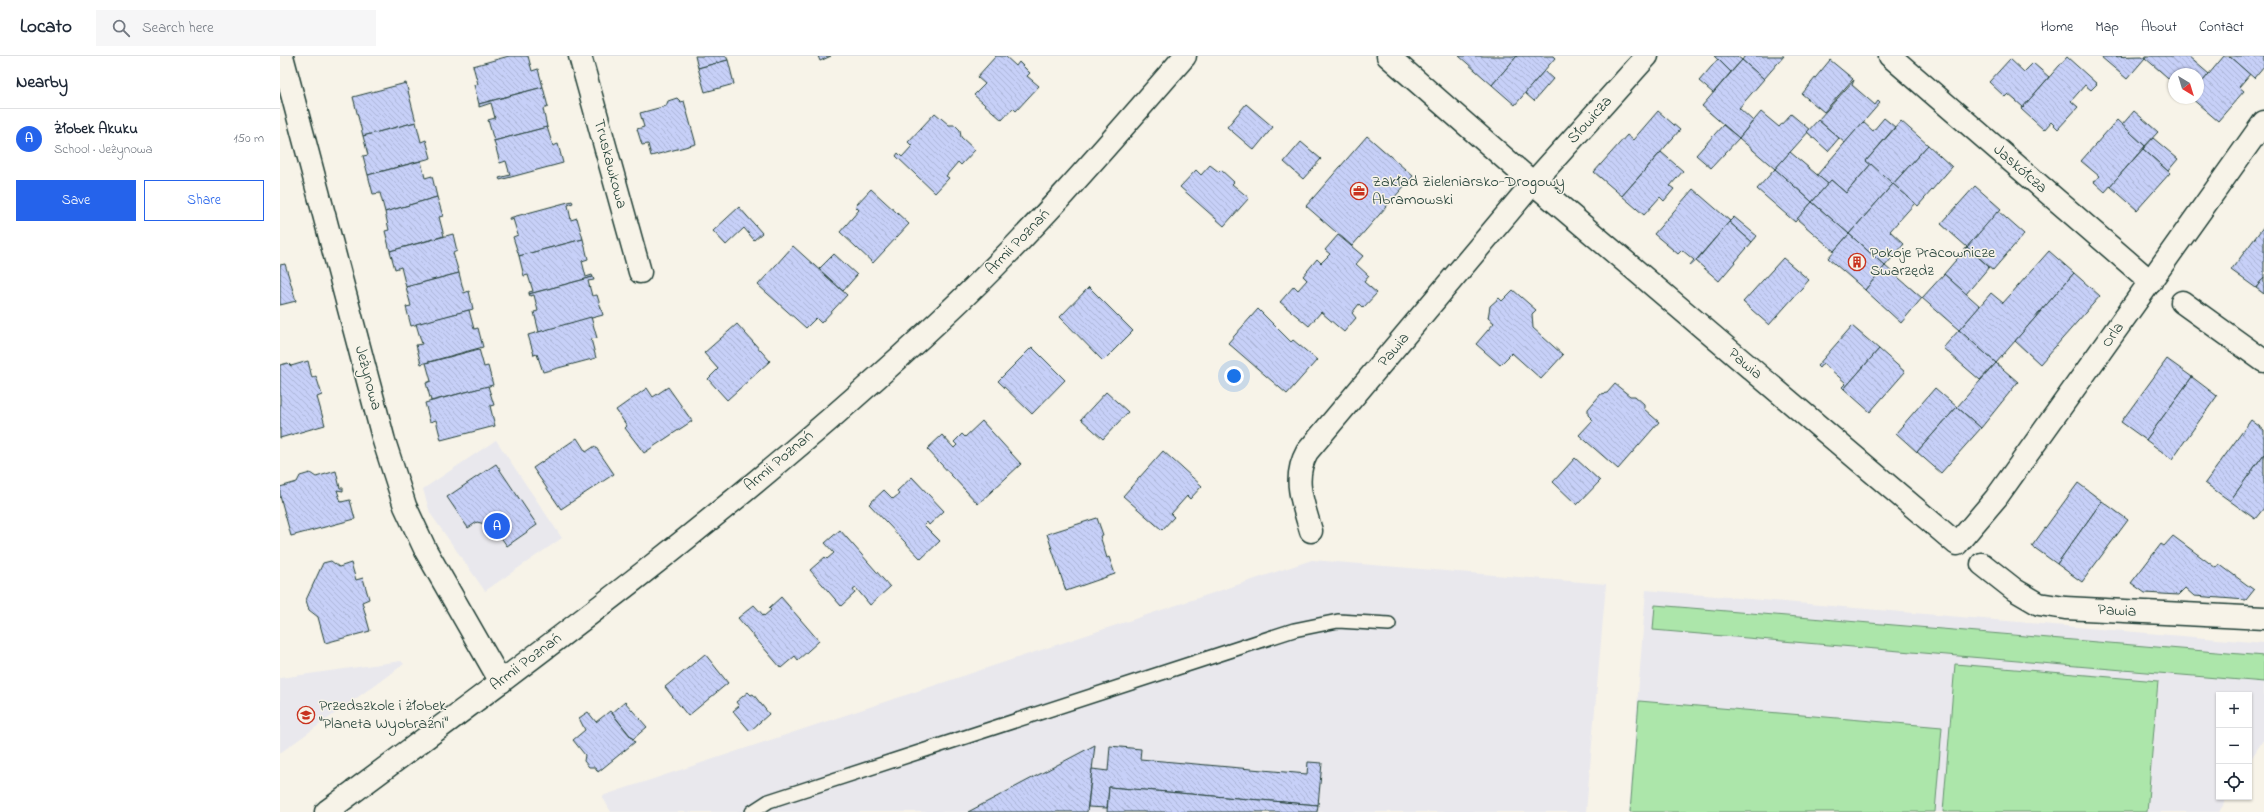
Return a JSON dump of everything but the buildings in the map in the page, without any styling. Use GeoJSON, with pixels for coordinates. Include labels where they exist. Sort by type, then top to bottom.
{"type":"FeatureCollection","features":[{"type":"Feature","properties":{"kind":"street","name":"Jeżynowa"},"geometry":{"type":"LineString","coordinates":[[282,56],[384,441],[405,506],[426,551],[500,682]]}},
{"type":"Feature","properties":{"kind":"street","name":"Truskawkowa"},"geometry":{"type":"LineString","coordinates":[[580,56],[640,272]]}},
{"type":"Feature","properties":{"kind":"street","name":"Armii Poznań"},"geometry":{"type":"LineString","coordinates":[[326,812],[612,598],[748,488],[870,384],[943,318],[1008,255],[1185,56]]}},
{"type":"Feature","properties":{"kind":"street","name":"Pawia"},"geometry":{"type":"LineString","coordinates":[[1388,56],[1533,184],[1957,544]]}},
{"type":"Feature","properties":{"kind":"street","name":"Słowicza"},"geometry":{"type":"LineString","coordinates":[[1533,184],[1647,56]]}},
{"type":"Feature","properties":{"kind":"street","name":"Jaskółcza"},"geometry":{"type":"LineString","coordinates":[[1890,56],[2150,282]]}},
{"type":"Feature","properties":{"kind":"street","name":"Orla"},"geometry":{"type":"LineString","coordinates":[[1957,544],[1996,498],[2264,122]]}},
{"type":"Feature","properties":{"kind":"street","name":"Pawia"},"geometry":{"type":"LineString","coordinates":[[1311,531],[1303,503],[1298,476],[1300,465],[1307,452],[1533,184]]}},
{"type":"Feature","properties":{"kind":"street"},"geometry":{"type":"LineString","coordinates":[[2182,302],[2264,360]]}},
{"type":"Feature","properties":{"kind":"street","name":"Pawia"},"geometry":{"type":"LineString","coordinates":[[1982,564],[2015,590],[2039,604],[2065,608],[2264,618]]}},
{"type":"Feature","properties":{"kind":"lane"},"geometry":{"type":"LineString","coordinates":[[752,812],[769,801],[1294,630],[1338,620],[1388,624]]}},
{"type":"Feature","properties":{"kind":"shaded area"},"geometry":{"type":"Polygon","coordinates":[[[496,440],[562,538],[485,591],[430,513],[423,489],[496,440]]]}},
{"type":"Feature","properties":{"kind":"shaded area"},"geometry":{"type":"Polygon","coordinates":[[[1312,560],[1606,584],[1586,812],[611,812],[602,796],[1312,560]]]}},
{"type":"Feature","properties":{"kind":"shaded area"},"geometry":{"type":"Polygon","coordinates":[[[1646,590],[2264,643],[2264,739],[2252,757],[2252,692],[2216,692],[2216,800],[2226,800],[2219,812],[1629,812],[1646,590]]]}},
{"type":"Feature","properties":{"kind":"shaded area","name":"Przedszkole i żłobek \"Planeta Wyobraźni\""},"geometry":{"type":"Polygon","coordinates":[[[401,661],[404,664],[280,753],[280,678],[401,661]]]}},
{"type":"Feature","properties":{"kind":"green space"},"geometry":{"type":"Polygon","coordinates":[[[1655,605],[2264,656],[2264,682],[1653,630],[1655,605]]]}},
{"type":"Feature","properties":{"kind":"green space"},"geometry":{"type":"Polygon","coordinates":[[[1955,664],[2158,681],[2147,812],[1943,812],[1955,664]]]}},
{"type":"Feature","properties":{"kind":"green space"},"geometry":{"type":"Polygon","coordinates":[[[1639,701],[1942,727],[1935,812],[1630,812],[1639,701]]]}},
{"type":"Feature","properties":{"kind":"place","name":"Zakład Zieleniarsko-Drogowy Abramowski"},"geometry":{"type":"Point","coordinates":[1359,191]}},
{"type":"Feature","properties":{"kind":"place","name":"Pokoje Pracownicze Swarzędz"},"geometry":{"type":"Point","coordinates":[1857,262]}},
{"type":"Feature","properties":{"kind":"place","name":"Żłobek Akuku"},"geometry":{"type":"Point","coordinates":[497,526]}},
{"type":"Feature","properties":{"kind":"place","name":"Przedszkole i żłobek \"Planeta Wyobraźni\""},"geometry":{"type":"Point","coordinates":[306,715]}}]}
